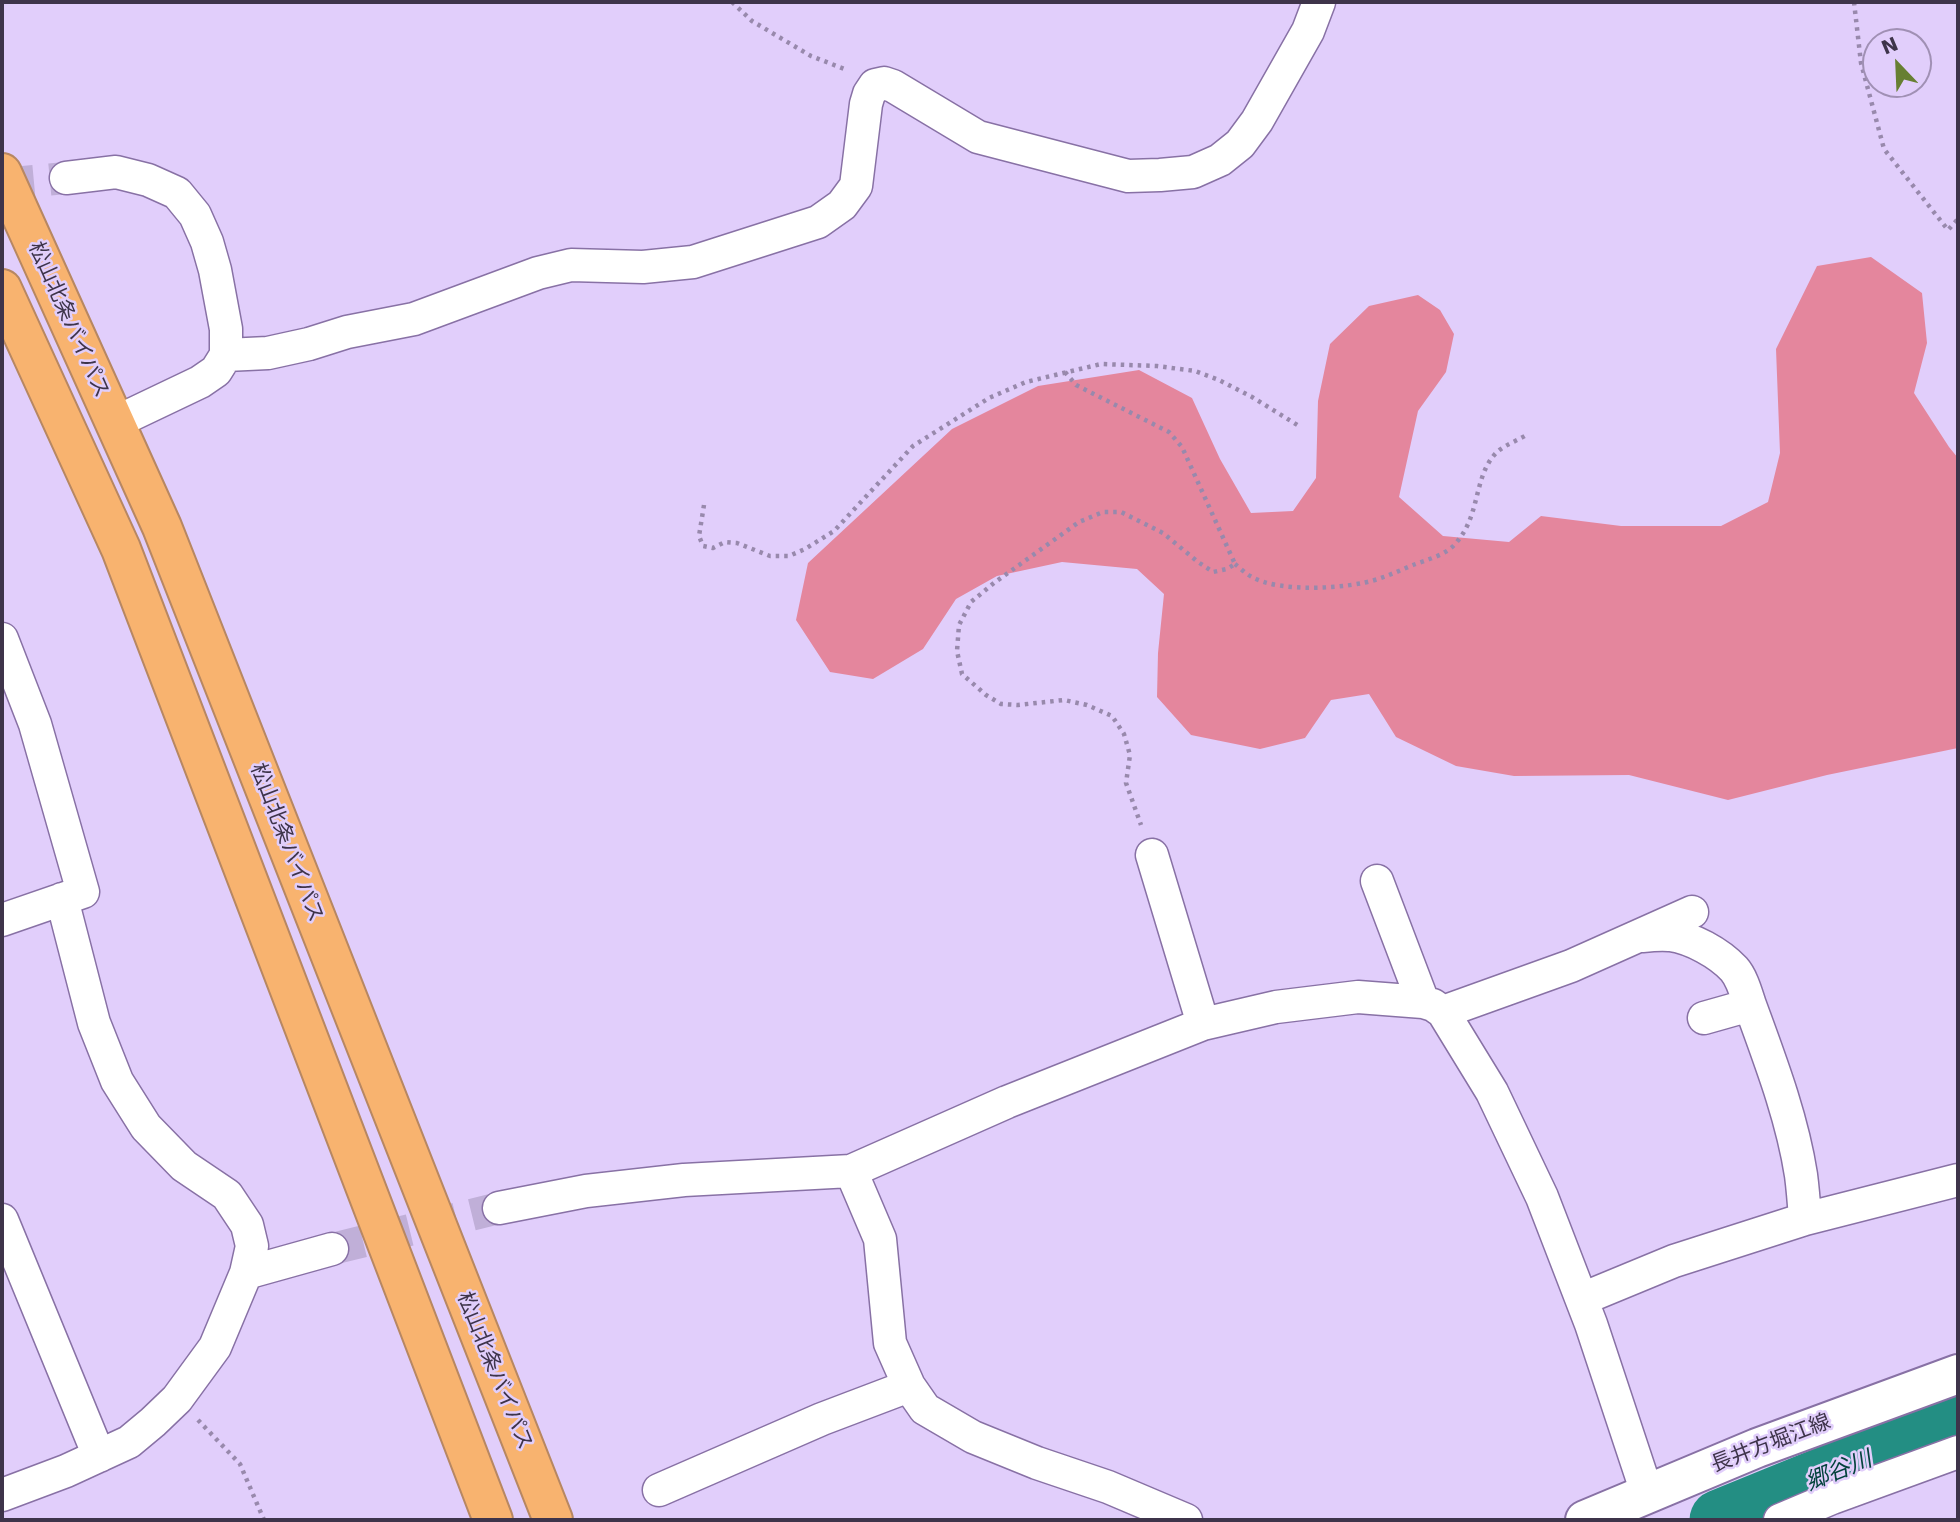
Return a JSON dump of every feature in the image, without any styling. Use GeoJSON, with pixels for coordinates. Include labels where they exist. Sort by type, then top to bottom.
{"type":"FeatureCollection","features":[{"type":"Feature","properties":{"kind":"highway","name":"松山北条バイパス"},"geometry":{"type":"LineString","coordinates":[[2,173],[162,527],[553,1520]]}},
{"type":"Feature","properties":{"kind":"highway"},"geometry":{"type":"LineString","coordinates":[[2,289],[121,550],[493,1520]]}},
{"type":"Feature","properties":{"kind":"main road","name":"長井方堀江線"},"geometry":{"type":"LineString","coordinates":[[1585,1520],[1757,1448],[1958,1374]]}},
{"type":"Feature","properties":{"kind":"street"},"geometry":{"type":"LineString","coordinates":[[226,355],[268,353],[347,332],[414,319],[538,273],[571,265],[643,267],[693,262],[818,222],[842,205],[856,186],[866,104],[876,85],[884,83],[978,137],[1128,176],[1193,172],[1220,160],[1240,144],[1258,121],[1308,31],[1319,2]]}},
{"type":"Feature","properties":{"kind":"street"},"geometry":{"type":"LineString","coordinates":[[66,178],[116,173],[148,180],[177,193],[195,215],[215,270],[226,329],[226,355],[216,371],[200,382],[114,423]]}},
{"type":"Feature","properties":{"kind":"street"},"geometry":{"type":"LineString","coordinates":[[2,639],[35,724],[83,892],[5,911]]}},
{"type":"Feature","properties":{"kind":"street"},"geometry":{"type":"LineString","coordinates":[[1152,855],[1203,1024]]}},
{"type":"Feature","properties":{"kind":"street"},"geometry":{"type":"LineString","coordinates":[[1377,881],[1433,1007],[1497,1104],[1542,1197],[1581,1299],[1647,1493]]}},
{"type":"Feature","properties":{"kind":"street"},"geometry":{"type":"LineString","coordinates":[[2,1494],[66,1471],[129,1442],[177,1399],[215,1348],[246,1272],[252,1246],[247,1225],[227,1195],[184,1166],[146,1128],[117,1081],[94,1023],[62,899]]}},
{"type":"Feature","properties":{"kind":"street"},"geometry":{"type":"LineString","coordinates":[[499,1208],[586,1191],[672,1182],[851,1171],[1007,1102],[1203,1024],[1276,1007],[1358,997],[1433,1007],[1570,966],[1692,912]]}},
{"type":"Feature","properties":{"kind":"street"},"geometry":{"type":"LineString","coordinates":[[1639,936],[1671,935],[1698,944],[1717,955],[1734,970],[1744,987],[1793,1133],[1805,1219]]}},
{"type":"Feature","properties":{"kind":"street"},"geometry":{"type":"LineString","coordinates":[[1704,1018],[1750,1004]]}},
{"type":"Feature","properties":{"kind":"street"},"geometry":{"type":"LineString","coordinates":[[851,1171],[880,1239],[890,1343],[909,1386],[925,1409],[973,1437],[1037,1463],[1108,1487],[1186,1520]]}},
{"type":"Feature","properties":{"kind":"street"},"geometry":{"type":"LineString","coordinates":[[1581,1299],[1674,1261],[1805,1219],[1958,1180]]}},
{"type":"Feature","properties":{"kind":"street"},"geometry":{"type":"LineString","coordinates":[[2,1220],[99,1456]]}},
{"type":"Feature","properties":{"kind":"street"},"geometry":{"type":"LineString","coordinates":[[246,1272],[332,1250]]}},
{"type":"Feature","properties":{"kind":"street"},"geometry":{"type":"LineString","coordinates":[[659,1489],[822,1419],[909,1386]]}},
{"type":"Feature","properties":{"kind":"street"},"geometry":{"type":"LineString","coordinates":[[1780,1520],[1958,1452]]}},
{"type":"Feature","properties":{"kind":"path"},"geometry":{"type":"LineString","coordinates":[[732,2],[752,21],[811,56],[855,73],[876,85]]}},
{"type":"Feature","properties":{"kind":"path"},"geometry":{"type":"LineString","coordinates":[[1854,2],[1861,63],[1884,149],[1948,230],[1958,219]]}},
{"type":"Feature","properties":{"kind":"path"},"geometry":{"type":"LineString","coordinates":[[704,505],[699,536],[703,546],[713,548],[724,542],[737,543],[770,556],[789,556],[834,531],[913,446],[989,398],[1026,382],[1101,364],[1157,366],[1195,371],[1252,397],[1298,426]]}},
{"type":"Feature","properties":{"kind":"path"},"geometry":{"type":"LineString","coordinates":[[1065,372],[1076,385],[1169,432],[1182,447],[1235,564],[1253,578],[1278,585],[1348,585],[1377,579],[1454,547],[1469,526],[1482,475],[1497,453],[1528,434]]}},
{"type":"Feature","properties":{"kind":"path"},"geometry":{"type":"LineString","coordinates":[[1152,855],[1126,783],[1130,755],[1124,734],[1112,716],[1087,705],[1065,701],[1001,704],[962,674],[957,651],[958,625],[971,602],[994,583],[1079,522],[1103,512],[1121,512],[1163,533],[1213,572],[1235,564]]}},
{"type":"Feature","properties":{"kind":"path"},"geometry":{"type":"LineString","coordinates":[[177,1399],[240,1464],[264,1520]]}},
{"type":"Feature","properties":{"kind":"shaded area"},"geometry":{"type":"Polygon","coordinates":[[[1871,257],[1922,293],[1927,343],[1914,393],[1958,458],[1958,748],[1827,775],[1728,800],[1629,775],[1514,776],[1456,766],[1396,737],[1369,694],[1331,700],[1305,738],[1260,749],[1191,735],[1157,697],[1164,594],[1137,569],[1062,562],[997,576],[956,599],[923,649],[873,679],[830,672],[796,620],[808,563],[952,429],[1038,386],[1139,370],[1192,398],[1220,459],[1251,513],[1293,511],[1316,478],[1318,401],[1330,344],[1369,306],[1418,295],[1440,310],[1454,334],[1446,372],[1418,411],[1399,497],[1443,536],[1509,542],[1541,516],[1621,526],[1721,526],[1768,502],[1780,453],[1776,349],[1817,266],[1871,257]]]}},
{"type":"Feature","properties":{"kind":"waterway","name":"郷谷川"},"geometry":{"type":"LineString","coordinates":[[1720,1520],[1958,1423]]}},
{"type":"Feature","properties":{"kind":"tunnel"},"geometry":{"type":"LineString","coordinates":[[2,184],[66,178]]}},
{"type":"Feature","properties":{"kind":"tunnel"},"geometry":{"type":"LineString","coordinates":[[332,1249],[499,1208]]}}]}
